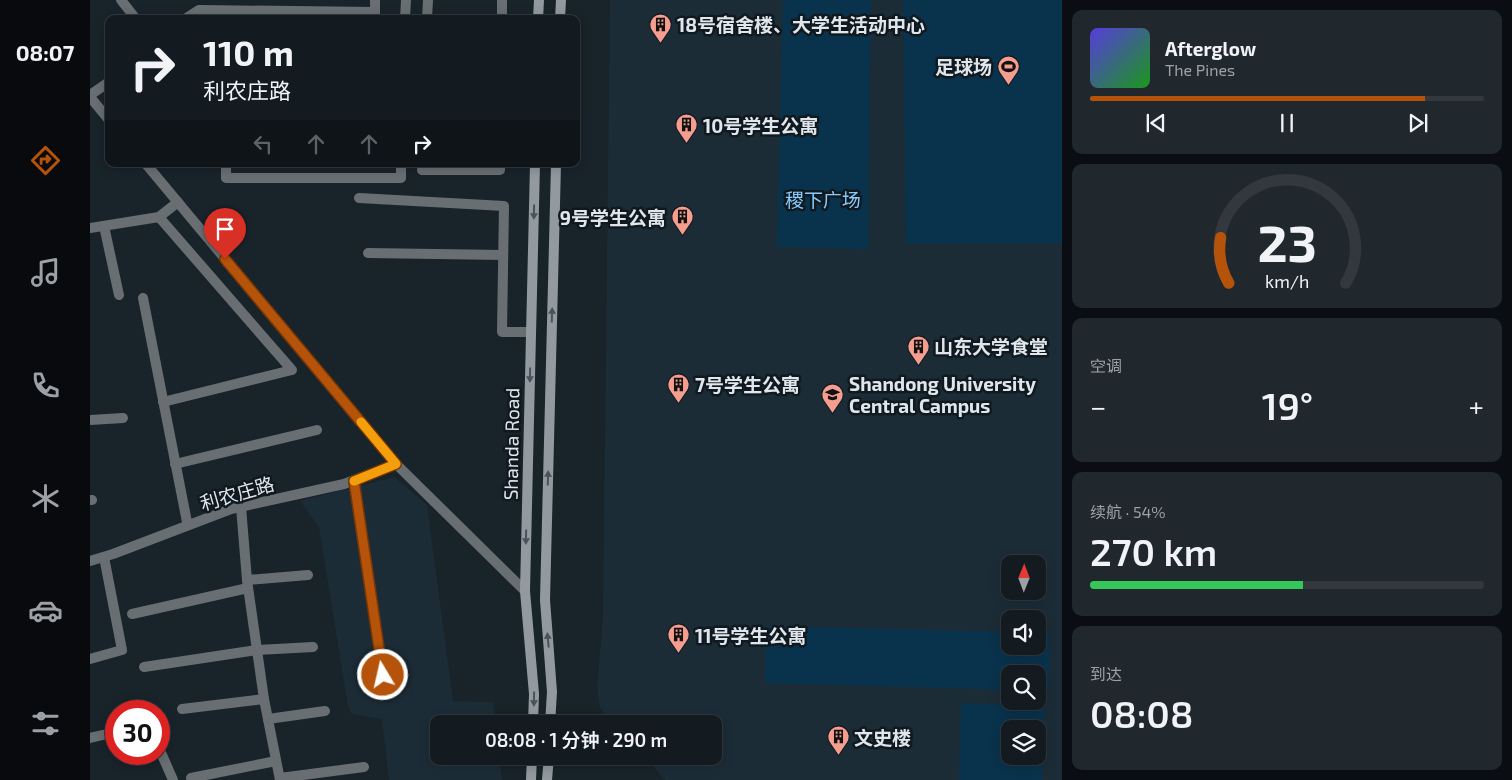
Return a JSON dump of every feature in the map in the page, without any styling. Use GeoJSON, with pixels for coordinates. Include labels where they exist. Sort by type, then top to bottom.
{"type":"FeatureCollection","features":[{"type":"Feature","properties":{"kind":"main road"},"geometry":{"type":"LineString","coordinates":[[538,15],[539,0]]}},
{"type":"Feature","properties":{"kind":"main road"},"geometry":{"type":"LineString","coordinates":[[560,15],[561,0]]}},
{"type":"Feature","properties":{"kind":"main road","name":"Shanda Road"},"geometry":{"type":"LineString","coordinates":[[533,715],[534,694],[525,591],[535,167]]}},
{"type":"Feature","properties":{"kind":"main road","name":"Shanda Road"},"geometry":{"type":"LineString","coordinates":[[551,715],[552,692],[545,600],[556,167]]}},
{"type":"Feature","properties":{"kind":"main road"},"geometry":{"type":"LineString","coordinates":[[531,780],[532,765]]}},
{"type":"Feature","properties":{"kind":"main road"},"geometry":{"type":"LineString","coordinates":[[547,780],[548,765]]}},
{"type":"Feature","properties":{"kind":"street"},"geometry":{"type":"LineString","coordinates":[[121,0],[133,15]]}},
{"type":"Feature","properties":{"kind":"street"},"geometry":{"type":"LineString","coordinates":[[375,15],[376,0]]}},
{"type":"Feature","properties":{"kind":"street"},"geometry":{"type":"LineString","coordinates":[[405,15],[406,0]]}},
{"type":"Feature","properties":{"kind":"street"},"geometry":{"type":"LineString","coordinates":[[427,15],[428,0]]}},
{"type":"Feature","properties":{"kind":"street"},"geometry":{"type":"LineString","coordinates":[[502,0],[502,15]]}},
{"type":"Feature","properties":{"kind":"street"},"geometry":{"type":"LineString","coordinates":[[191,15],[199,10],[346,15]]}},
{"type":"Feature","properties":{"kind":"street"},"geometry":{"type":"LineString","coordinates":[[105,85],[90,96],[105,115]]}},
{"type":"Feature","properties":{"kind":"street"},"geometry":{"type":"LineString","coordinates":[[149,167],[396,464],[525,591]]}},
{"type":"Feature","properties":{"kind":"street"},"geometry":{"type":"LineString","coordinates":[[226,167],[226,178],[401,178],[401,167]]}},
{"type":"Feature","properties":{"kind":"street"},"geometry":{"type":"LineString","coordinates":[[422,167],[422,170],[500,170],[500,167]]}},
{"type":"Feature","properties":{"kind":"street"},"geometry":{"type":"LineString","coordinates":[[359,198],[504,206],[502,332],[531,332]]}},
{"type":"Feature","properties":{"kind":"street"},"geometry":{"type":"LineString","coordinates":[[90,228],[159,217],[178,202]]}},
{"type":"Feature","properties":{"kind":"street"},"geometry":{"type":"LineString","coordinates":[[159,217],[292,370],[164,402]]}},
{"type":"Feature","properties":{"kind":"street"},"geometry":{"type":"LineString","coordinates":[[104,226],[119,295]]}},
{"type":"Feature","properties":{"kind":"street"},"geometry":{"type":"LineString","coordinates":[[368,253],[503,255]]}},
{"type":"Feature","properties":{"kind":"street"},"geometry":{"type":"LineString","coordinates":[[143,298],[186,522]]}},
{"type":"Feature","properties":{"kind":"street"},"geometry":{"type":"LineString","coordinates":[[90,420],[124,418]]}},
{"type":"Feature","properties":{"kind":"street"},"geometry":{"type":"LineString","coordinates":[[175,464],[317,430]]}},
{"type":"Feature","properties":{"kind":"street","name":"利农庄路"},"geometry":{"type":"LineString","coordinates":[[90,561],[231,509],[354,481],[396,464]]}},
{"type":"Feature","properties":{"kind":"street"},"geometry":{"type":"LineString","coordinates":[[354,481],[386,694]]}},
{"type":"Feature","properties":{"kind":"street"},"geometry":{"type":"LineString","coordinates":[[241,507],[248,584],[264,700],[280,779],[364,767]]}},
{"type":"Feature","properties":{"kind":"street"},"geometry":{"type":"LineString","coordinates":[[90,659],[122,650],[104,557]]}},
{"type":"Feature","properties":{"kind":"street"},"geometry":{"type":"LineString","coordinates":[[132,614],[248,584],[308,575]]}},
{"type":"Feature","properties":{"kind":"street"},"geometry":{"type":"LineString","coordinates":[[144,667],[257,650],[314,646]]}},
{"type":"Feature","properties":{"kind":"street"},"geometry":{"type":"LineString","coordinates":[[182,709],[264,700]]}},
{"type":"Feature","properties":{"kind":"street"},"geometry":{"type":"LineString","coordinates":[[268,719],[325,711]]}},
{"type":"Feature","properties":{"kind":"street"},"geometry":{"type":"LineString","coordinates":[[90,738],[105,735]]}},
{"type":"Feature","properties":{"kind":"street"},"geometry":{"type":"LineString","coordinates":[[191,778],[276,761]]}},
{"type":"Feature","properties":{"kind":"street"},"geometry":{"type":"LineString","coordinates":[[166,765],[173,780]]}},
{"type":"Feature","properties":{"kind":"shaded area","name":"Shandong University Central Campus"},"geometry":{"type":"Polygon","coordinates":[[[610,0],[1062,0],[1062,780],[665,780],[652,765],[722,765],[722,715],[606,715],[600,708],[597,687],[603,618],[610,0]]]}},
{"type":"Feature","properties":{"kind":"shaded area"},"geometry":{"type":"Polygon","coordinates":[[[394,477],[427,505],[453,701],[493,702],[494,715],[430,715],[430,765],[500,765],[502,780],[389,780],[382,719],[352,714],[348,706],[319,527],[300,501],[394,477]]]}},
{"type":"Feature","properties":{"kind":"green space","name":"稷下广场"},"geometry":{"type":"Polygon","coordinates":[[[783,0],[871,0],[868,249],[777,247],[783,0]]]}},
{"type":"Feature","properties":{"kind":"green space"},"geometry":{"type":"Polygon","coordinates":[[[903,0],[1062,0],[1062,243],[906,244],[903,0]]]}},
{"type":"Feature","properties":{"kind":"green space"},"geometry":{"type":"Polygon","coordinates":[[[766,626],[1001,632],[1001,655],[1046,655],[1046,632],[1050,632],[1049,691],[1046,691],[1046,665],[1001,665],[1001,690],[765,683],[766,626]]]}},
{"type":"Feature","properties":{"kind":"green space"},"geometry":{"type":"Polygon","coordinates":[[[961,703],[1001,705],[1001,710],[1044,710],[1044,720],[1001,720],[1001,765],[1042,765],[1042,780],[959,780],[961,703]]]}},
{"type":"Feature","properties":{"kind":"slow traffic"},"geometry":{"type":"LineString","coordinates":[[354,481],[396,464],[361,422]]}},
{"type":"Feature","properties":{"kind":"place","name":"18号宿舍楼、大学生活动中心"},"geometry":{"type":"Point","coordinates":[661,43]}},
{"type":"Feature","properties":{"kind":"place","name":"足球场"},"geometry":{"type":"Point","coordinates":[1008,85]}},
{"type":"Feature","properties":{"kind":"place","name":"10号学生公寓"},"geometry":{"type":"Point","coordinates":[687,144]}},
{"type":"Feature","properties":{"kind":"place","name":"9号学生公寓"},"geometry":{"type":"Point","coordinates":[682,236]}},
{"type":"Feature","properties":{"kind":"place","name":"山东大学食堂"},"geometry":{"type":"Point","coordinates":[918,365]}},
{"type":"Feature","properties":{"kind":"place","name":"7号学生公寓"},"geometry":{"type":"Point","coordinates":[679,403]}},
{"type":"Feature","properties":{"kind":"place","name":"Shandong University Central Campus"},"geometry":{"type":"Point","coordinates":[833,413]}},
{"type":"Feature","properties":{"kind":"place","name":"11号学生公寓"},"geometry":{"type":"Point","coordinates":[679,654]}},
{"type":"Feature","properties":{"kind":"place","name":"文史楼"},"geometry":{"type":"Point","coordinates":[838,756]}},
{"type":"Feature","properties":{"kind":"route"},"geometry":{"type":"LineString","coordinates":[[225,259],[396,464],[354,481],[383,675]]}}]}
